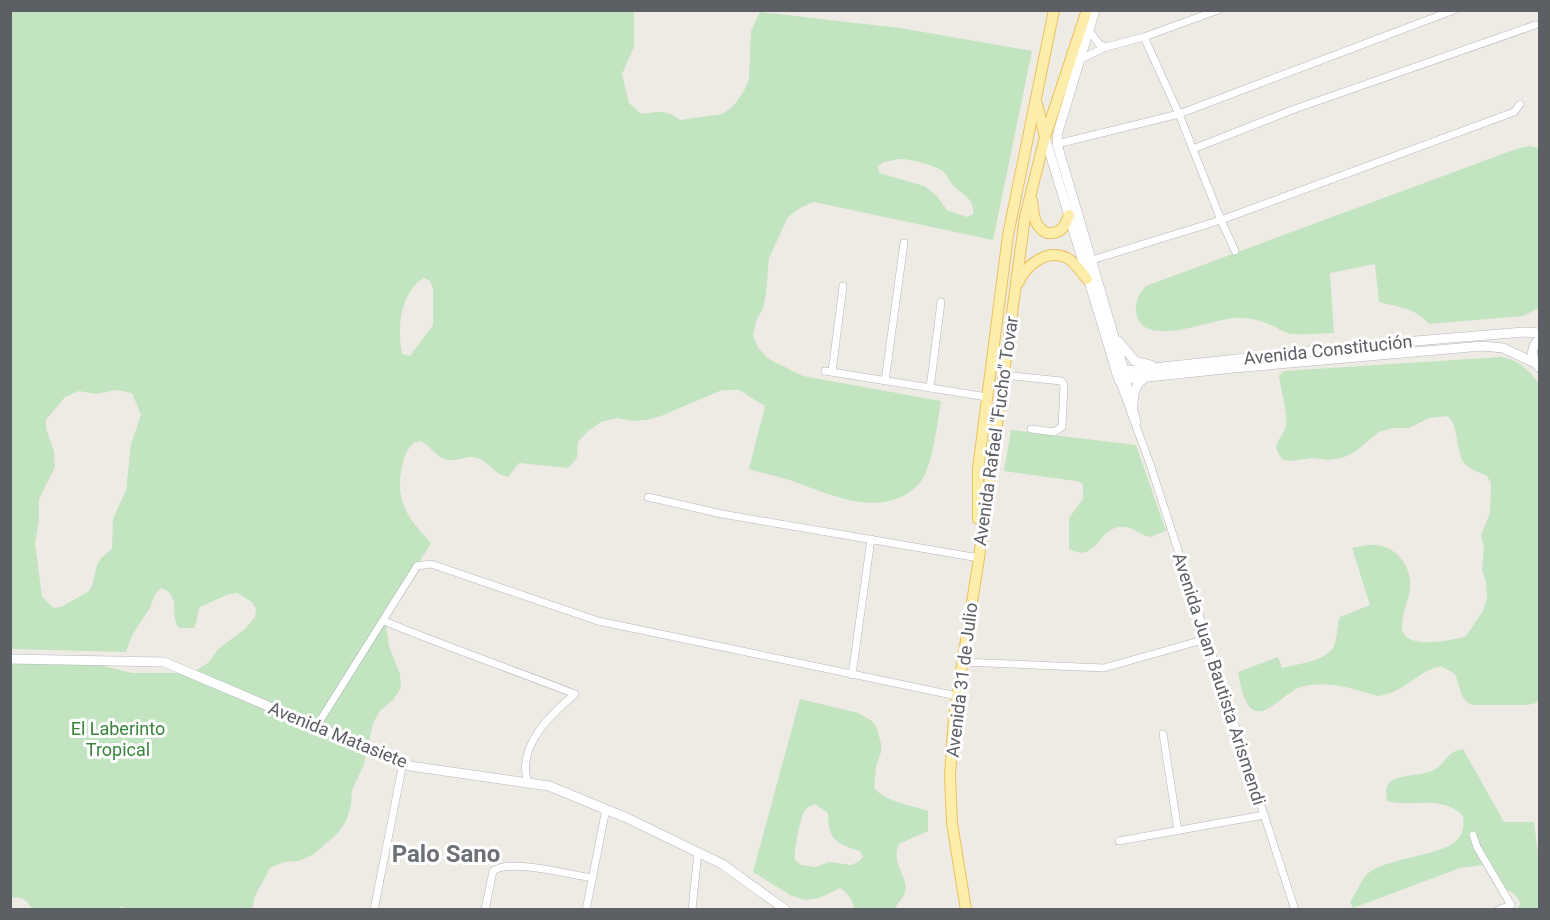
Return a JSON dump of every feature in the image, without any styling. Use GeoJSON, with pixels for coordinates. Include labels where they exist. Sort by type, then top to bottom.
{"type":"FeatureCollection","features":[{"type":"Feature","properties":{"kind":"main road","name":"Avenida Rafael \"Fucho\" Tovar"},"geometry":{"type":"LineString","coordinates":[[979,558],[978,469],[1008,235],[1054,10]]}},
{"type":"Feature","properties":{"kind":"main road","name":"Avenida Rafael \"Fucho\" Tovar"},"geometry":{"type":"LineString","coordinates":[[979,558],[1014,294],[1031,189],[1045,137],[1087,10]]}},
{"type":"Feature","properties":{"kind":"main road"},"geometry":{"type":"LineString","coordinates":[[1036,98],[1045,137]]}},
{"type":"Feature","properties":{"kind":"main road"},"geometry":{"type":"LineString","coordinates":[[1031,189],[1034,221],[1042,231],[1053,233],[1061,231],[1069,215]]}},
{"type":"Feature","properties":{"kind":"main road"},"geometry":{"type":"LineString","coordinates":[[1014,294],[1021,275],[1038,259],[1055,254],[1069,259],[1087,279]]}},
{"type":"Feature","properties":{"kind":"main road","name":"Avenida 31 de Julio"},"geometry":{"type":"LineString","coordinates":[[966,909],[955,851],[951,801],[952,743],[957,696],[979,558]]}},
{"type":"Feature","properties":{"kind":"street","name":"Avenida Juan Bautista Arismendi"},"geometry":{"type":"LineString","coordinates":[[1095,10],[1058,132],[1057,144],[1114,336],[1121,376],[1133,405],[1144,448]]}},
{"type":"Feature","properties":{"kind":"street"},"geometry":{"type":"LineString","coordinates":[[1079,60],[1106,47],[1144,37],[1218,10]]}},
{"type":"Feature","properties":{"kind":"street"},"geometry":{"type":"LineString","coordinates":[[1057,144],[1179,114],[1454,10]]}},
{"type":"Feature","properties":{"kind":"street"},"geometry":{"type":"LineString","coordinates":[[1194,149],[1292,110],[1535,25]]}},
{"type":"Feature","properties":{"kind":"street"},"geometry":{"type":"LineString","coordinates":[[1089,30],[1099,44],[1106,47]]}},
{"type":"Feature","properties":{"kind":"street"},"geometry":{"type":"LineString","coordinates":[[1144,37],[1194,149],[1235,251]]}},
{"type":"Feature","properties":{"kind":"street"},"geometry":{"type":"LineString","coordinates":[[1092,260],[1221,220],[1514,112],[1520,104]]}},
{"type":"Feature","properties":{"kind":"street","name":"Avenida Juan Bautista Arismendi"},"geometry":{"type":"LineString","coordinates":[[1045,137],[1087,279],[1121,376],[1295,909]]}},
{"type":"Feature","properties":{"kind":"street"},"geometry":{"type":"LineString","coordinates":[[885,381],[904,243]]}},
{"type":"Feature","properties":{"kind":"street"},"geometry":{"type":"LineString","coordinates":[[843,286],[828,371],[987,397]]}},
{"type":"Feature","properties":{"kind":"street"},"geometry":{"type":"LineString","coordinates":[[930,388],[941,302]]}},
{"type":"Feature","properties":{"kind":"street","name":"Avenida Constitución"},"geometry":{"type":"LineString","coordinates":[[1121,376],[1160,367],[1379,344],[1524,332],[1539,333]]}},
{"type":"Feature","properties":{"kind":"street"},"geometry":{"type":"LineString","coordinates":[[1114,336],[1135,361],[1160,367]]}},
{"type":"Feature","properties":{"kind":"street","name":"Avenida Constitución"},"geometry":{"type":"LineString","coordinates":[[1537,366],[1532,356],[1532,349],[1539,338]]}},
{"type":"Feature","properties":{"kind":"street","name":"Avenida Constitución"},"geometry":{"type":"LineString","coordinates":[[1121,376],[1147,377],[1482,346],[1503,348],[1537,366]]}},
{"type":"Feature","properties":{"kind":"street"},"geometry":{"type":"LineString","coordinates":[[1003,375],[1061,381],[1064,384],[1062,427],[1054,432],[1030,429]]}},
{"type":"Feature","properties":{"kind":"street"},"geometry":{"type":"LineString","coordinates":[[1133,405],[1134,391],[1138,382],[1147,377]]}},
{"type":"Feature","properties":{"kind":"street"},"geometry":{"type":"LineString","coordinates":[[648,497],[722,514],[979,558]]}},
{"type":"Feature","properties":{"kind":"street"},"geometry":{"type":"LineString","coordinates":[[852,675],[872,539]]}},
{"type":"Feature","properties":{"kind":"street"},"geometry":{"type":"LineString","coordinates":[[315,728],[417,566],[431,564],[598,621],[957,696]]}},
{"type":"Feature","properties":{"kind":"street"},"geometry":{"type":"LineString","coordinates":[[384,621],[446,647],[575,694],[558,708],[533,739],[526,758],[525,775],[528,783]]}},
{"type":"Feature","properties":{"kind":"street"},"geometry":{"type":"LineString","coordinates":[[962,662],[1104,668],[1206,639]]}},
{"type":"Feature","properties":{"kind":"street","name":"Avenida Matasiete"},"geometry":{"type":"LineString","coordinates":[[10,659],[164,662],[315,728],[410,766],[549,786],[606,809],[722,864],[786,909]]}},
{"type":"Feature","properties":{"kind":"street"},"geometry":{"type":"LineString","coordinates":[[1163,734],[1178,831]]}},
{"type":"Feature","properties":{"kind":"street"},"geometry":{"type":"LineString","coordinates":[[374,909],[403,763]]}},
{"type":"Feature","properties":{"kind":"street"},"geometry":{"type":"LineString","coordinates":[[586,909],[606,809]]}},
{"type":"Feature","properties":{"kind":"street"},"geometry":{"type":"LineString","coordinates":[[1119,841],[1264,815]]}},
{"type":"Feature","properties":{"kind":"street"},"geometry":{"type":"LineString","coordinates":[[1473,835],[1477,847],[1511,905],[1498,909]]}},
{"type":"Feature","properties":{"kind":"street"},"geometry":{"type":"LineString","coordinates":[[692,909],[698,852]]}},
{"type":"Feature","properties":{"kind":"street"},"geometry":{"type":"LineString","coordinates":[[485,909],[493,871],[499,867],[513,865],[592,878]]}},
{"type":"Feature","properties":{"kind":"green space","name":"El Laberinto Tropical"},"geometry":{"type":"Polygon","coordinates":[[[11,11],[634,11],[634,47],[622,74],[629,103],[641,114],[666,113],[680,120],[723,114],[734,105],[744,91],[749,78],[751,31],[760,12],[900,28],[1032,51],[993,240],[814,202],[788,217],[769,258],[763,308],[756,321],[753,336],[759,349],[769,359],[803,376],[941,401],[931,457],[919,484],[906,495],[891,501],[860,502],[749,469],[765,406],[739,390],[722,390],[646,420],[632,421],[617,418],[601,422],[578,442],[577,458],[568,468],[519,463],[508,477],[476,457],[444,459],[421,441],[414,442],[406,453],[401,472],[401,494],[406,511],[431,543],[385,618],[389,647],[400,674],[401,688],[393,700],[380,711],[373,723],[364,764],[352,790],[351,805],[346,821],[338,833],[314,854],[299,861],[284,862],[270,868],[255,896],[252,909],[124,910],[122,906],[117,910],[32,910],[24,900],[11,898],[10,659],[91,663],[132,673],[192,673],[209,662],[218,649],[245,629],[255,617],[256,609],[252,602],[237,593],[229,594],[200,607],[194,628],[179,628],[171,595],[161,588],[155,594],[150,608],[132,635],[126,652],[11,649],[11,11]],[[900,159],[884,162],[878,166],[879,173],[924,186],[936,195],[947,210],[967,217],[973,214],[970,200],[953,185],[943,171],[933,166],[900,159]],[[424,278],[416,284],[405,302],[400,323],[402,354],[410,356],[433,325],[433,288],[430,281],[424,278]],[[117,390],[95,394],[79,391],[65,397],[46,420],[46,429],[54,451],[55,467],[39,499],[39,521],[35,543],[42,597],[54,608],[61,607],[88,592],[92,586],[97,565],[101,558],[112,549],[113,519],[126,490],[131,444],[141,415],[132,393],[117,390]]]}},
{"type":"Feature","properties":{"kind":"green space"},"geometry":{"type":"Polygon","coordinates":[[[1529,146],[1539,148],[1539,308],[1523,316],[1429,324],[1412,311],[1379,302],[1375,264],[1330,273],[1334,333],[1287,333],[1249,318],[1160,331],[1147,328],[1139,320],[1136,303],[1146,286],[1529,146]]]}},
{"type":"Feature","properties":{"kind":"green space"},"geometry":{"type":"Polygon","coordinates":[[[1500,357],[1522,366],[1539,384],[1539,698],[1536,703],[1472,705],[1464,699],[1454,673],[1441,666],[1395,691],[1377,696],[1359,690],[1320,684],[1294,690],[1264,710],[1257,711],[1250,708],[1242,693],[1238,672],[1278,657],[1282,668],[1325,655],[1334,646],[1340,617],[1370,605],[1352,548],[1369,545],[1383,546],[1397,554],[1406,566],[1410,590],[1402,626],[1404,634],[1410,639],[1439,642],[1466,636],[1483,611],[1487,597],[1482,569],[1484,548],[1481,535],[1490,513],[1491,483],[1487,476],[1466,465],[1462,460],[1455,428],[1448,416],[1429,418],[1409,428],[1393,428],[1379,432],[1355,452],[1342,458],[1283,460],[1276,446],[1287,422],[1279,375],[1284,371],[1500,357]]]}},
{"type":"Feature","properties":{"kind":"green space"},"geometry":{"type":"Polygon","coordinates":[[[1011,430],[1136,445],[1166,531],[1150,537],[1129,528],[1120,527],[1109,531],[1090,550],[1078,552],[1069,549],[1069,518],[1083,499],[1083,484],[1076,481],[1004,471],[1011,430]]]}},
{"type":"Feature","properties":{"kind":"green space"},"geometry":{"type":"Polygon","coordinates":[[[800,699],[858,713],[872,721],[877,728],[881,744],[874,788],[892,800],[928,811],[928,831],[899,844],[898,864],[906,886],[895,909],[854,909],[850,897],[840,888],[819,898],[805,900],[790,895],[753,872],[800,699]],[[815,804],[807,808],[804,813],[795,855],[795,860],[801,865],[816,867],[829,862],[851,865],[863,857],[860,851],[845,846],[835,839],[828,822],[828,813],[815,804]]]}},
{"type":"Feature","properties":{"kind":"green space"},"geometry":{"type":"Polygon","coordinates":[[[1463,749],[1504,822],[1534,822],[1539,862],[1539,909],[1517,909],[1521,904],[1516,896],[1507,889],[1494,885],[1483,865],[1460,868],[1353,908],[1350,902],[1364,877],[1371,871],[1391,863],[1443,849],[1458,839],[1463,828],[1463,816],[1455,809],[1436,803],[1387,801],[1386,792],[1388,784],[1393,780],[1434,770],[1453,752],[1463,749]]]}},
{"type":"Feature","properties":{"kind":"district","name":"Palo Sano"},"geometry":{"type":"Point","coordinates":[446,854]}}]}
